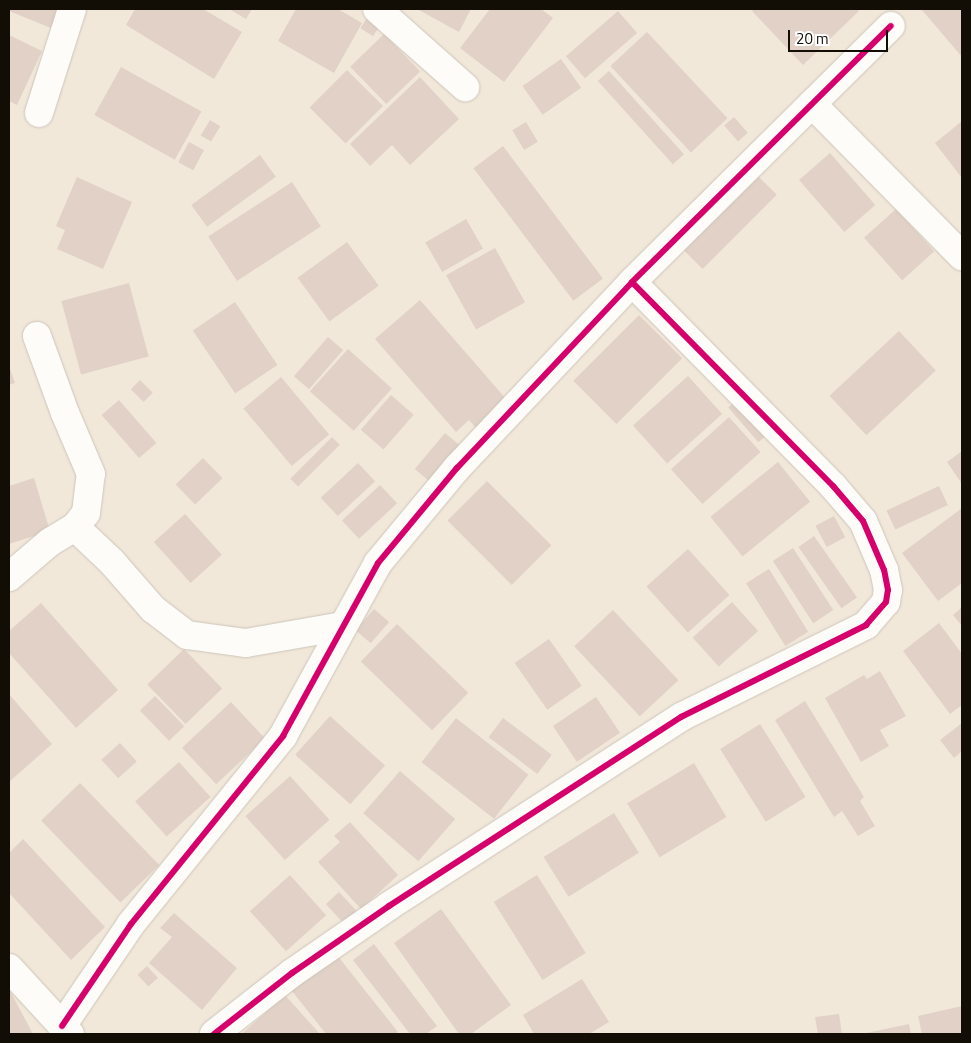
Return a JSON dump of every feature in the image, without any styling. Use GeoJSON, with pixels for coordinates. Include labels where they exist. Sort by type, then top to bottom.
{"type":"FeatureCollection","features":[{"type":"Feature","properties":{"kind":"street"},"geometry":{"type":"LineString","coordinates":[[39,113],[72,9]]}},
{"type":"Feature","properties":{"kind":"street"},"geometry":{"type":"LineString","coordinates":[[377,9],[465,86]]}},
{"type":"Feature","properties":{"kind":"street"},"geometry":{"type":"LineString","coordinates":[[9,968],[66,1030],[131,924],[283,736],[378,563],[451,475],[632,282],[891,26]]}},
{"type":"Feature","properties":{"kind":"street"},"geometry":{"type":"LineString","coordinates":[[812,104],[962,256]]}},
{"type":"Feature","properties":{"kind":"street"},"geometry":{"type":"LineString","coordinates":[[214,1034],[292,974],[389,906],[681,718],[866,625],[886,602],[888,590],[884,570],[863,521],[833,486],[632,282]]}},
{"type":"Feature","properties":{"kind":"street"},"geometry":{"type":"LineString","coordinates":[[9,577],[50,542],[75,527],[86,513],[91,474],[65,413],[36,336]]}},
{"type":"Feature","properties":{"kind":"street"},"geometry":{"type":"LineString","coordinates":[[75,527],[112,562],[153,609],[187,635],[246,644],[343,626]]}},
{"type":"Feature","properties":{"kind":"building"},"geometry":{"type":"Polygon","coordinates":[[[9,9],[59,9],[51,28],[9,11],[9,9]]]}},
{"type":"Feature","properties":{"kind":"building"},"geometry":{"type":"Polygon","coordinates":[[[135,9],[203,9],[242,32],[214,79],[126,25],[135,9]]]}},
{"type":"Feature","properties":{"kind":"building"},"geometry":{"type":"Polygon","coordinates":[[[229,9],[252,9],[246,19],[229,9]]]}},
{"type":"Feature","properties":{"kind":"building"},"geometry":{"type":"Polygon","coordinates":[[[296,9],[338,9],[362,23],[334,73],[278,41],[296,9]]]}},
{"type":"Feature","properties":{"kind":"building"},"geometry":{"type":"Polygon","coordinates":[[[417,9],[471,9],[459,32],[417,9]]]}},
{"type":"Feature","properties":{"kind":"building"},"geometry":{"type":"Polygon","coordinates":[[[490,9],[541,9],[553,18],[504,82],[460,48],[490,9]]]}},
{"type":"Feature","properties":{"kind":"building"},"geometry":{"type":"Polygon","coordinates":[[[755,9],[857,9],[859,11],[803,65],[752,11],[755,9]]]}},
{"type":"Feature","properties":{"kind":"building"},"geometry":{"type":"Polygon","coordinates":[[[962,9],[962,57],[922,10],[962,9]]]}},
{"type":"Feature","properties":{"kind":"building"},"geometry":{"type":"Polygon","coordinates":[[[618,11],[637,33],[585,78],[566,56],[618,11]]]}},
{"type":"Feature","properties":{"kind":"building"},"geometry":{"type":"Polygon","coordinates":[[[370,13],[383,21],[373,36],[360,28],[370,13]]]}},
{"type":"Feature","properties":{"kind":"building"},"geometry":{"type":"Polygon","coordinates":[[[647,32],[727,118],[691,152],[610,66],[647,32]]]}},
{"type":"Feature","properties":{"kind":"building"},"geometry":{"type":"Polygon","coordinates":[[[384,34],[420,71],[386,104],[350,67],[384,34]]]}},
{"type":"Feature","properties":{"kind":"building"},"geometry":{"type":"Polygon","coordinates":[[[9,35],[42,51],[17,105],[9,101],[9,35]]]}},
{"type":"Feature","properties":{"kind":"building"},"geometry":{"type":"Polygon","coordinates":[[[561,59],[581,88],[543,115],[522,86],[561,59]]]}},
{"type":"Feature","properties":{"kind":"building"},"geometry":{"type":"Polygon","coordinates":[[[121,67],[201,112],[175,160],[94,115],[121,67]]]}},
{"type":"Feature","properties":{"kind":"building"},"geometry":{"type":"Polygon","coordinates":[[[347,70],[383,106],[346,144],[310,107],[347,70]]]}},
{"type":"Feature","properties":{"kind":"building"},"geometry":{"type":"Polygon","coordinates":[[[609,71],[684,154],[673,164],[598,81],[609,71]]]}},
{"type":"Feature","properties":{"kind":"building"},"geometry":{"type":"Polygon","coordinates":[[[420,77],[459,119],[410,165],[392,145],[370,166],[350,144],[420,77]]]}},
{"type":"Feature","properties":{"kind":"building"},"geometry":{"type":"Polygon","coordinates":[[[734,117],[748,133],[738,141],[724,126],[734,117]]]}},
{"type":"Feature","properties":{"kind":"building"},"geometry":{"type":"Polygon","coordinates":[[[210,120],[220,126],[211,142],[201,135],[210,120]]]}},
{"type":"Feature","properties":{"kind":"building"},"geometry":{"type":"Polygon","coordinates":[[[962,121],[962,178],[935,143],[962,121]]]}},
{"type":"Feature","properties":{"kind":"building"},"geometry":{"type":"Polygon","coordinates":[[[526,122],[538,142],[524,150],[512,130],[526,122]]]}},
{"type":"Feature","properties":{"kind":"building"},"geometry":{"type":"Polygon","coordinates":[[[189,142],[204,150],[193,170],[178,162],[189,142]]]}},
{"type":"Feature","properties":{"kind":"building"},"geometry":{"type":"Polygon","coordinates":[[[503,146],[603,279],[573,301],[473,168],[503,146]]]}},
{"type":"Feature","properties":{"kind":"building"},"geometry":{"type":"Polygon","coordinates":[[[830,153],[875,205],[844,232],[799,180],[830,153]]]}},
{"type":"Feature","properties":{"kind":"building"},"geometry":{"type":"Polygon","coordinates":[[[260,155],[276,177],[207,227],[191,205],[260,155]]]}},
{"type":"Feature","properties":{"kind":"building"},"geometry":{"type":"Polygon","coordinates":[[[757,175],[777,195],[703,269],[683,249],[757,175]]]}},
{"type":"Feature","properties":{"kind":"building"},"geometry":{"type":"Polygon","coordinates":[[[77,177],[132,202],[103,269],[57,249],[65,230],[56,226],[77,177]]]}},
{"type":"Feature","properties":{"kind":"building"},"geometry":{"type":"Polygon","coordinates":[[[292,182],[321,226],[237,281],[208,236],[292,182]]]}},
{"type":"Feature","properties":{"kind":"building"},"geometry":{"type":"Polygon","coordinates":[[[896,209],[934,251],[902,280],[864,238],[896,209]]]}},
{"type":"Feature","properties":{"kind":"building"},"geometry":{"type":"Polygon","coordinates":[[[466,219],[483,248],[442,272],[425,242],[466,219]]]}},
{"type":"Feature","properties":{"kind":"building"},"geometry":{"type":"Polygon","coordinates":[[[347,242],[379,286],[329,322],[298,278],[347,242]]]}},
{"type":"Feature","properties":{"kind":"building"},"geometry":{"type":"Polygon","coordinates":[[[495,248],[525,302],[476,329],[446,275],[495,248]]]}},
{"type":"Feature","properties":{"kind":"building"},"geometry":{"type":"Polygon","coordinates":[[[129,283],[149,356],[81,375],[61,301],[129,283]]]}},
{"type":"Feature","properties":{"kind":"building"},"geometry":{"type":"Polygon","coordinates":[[[420,300],[507,400],[476,428],[469,420],[456,432],[375,339],[420,300]]]}},
{"type":"Feature","properties":{"kind":"building"},"geometry":{"type":"Polygon","coordinates":[[[235,302],[277,365],[235,394],[193,331],[235,302]]]}},
{"type":"Feature","properties":{"kind":"building"},"geometry":{"type":"Polygon","coordinates":[[[639,315],[682,358],[616,424],[573,381],[639,315]]]}},
{"type":"Feature","properties":{"kind":"building"},"geometry":{"type":"Polygon","coordinates":[[[899,331],[936,370],[866,435],[830,396],[899,331]]]}},
{"type":"Feature","properties":{"kind":"building"},"geometry":{"type":"Polygon","coordinates":[[[328,337],[343,350],[309,389],[294,376],[328,337]]]}},
{"type":"Feature","properties":{"kind":"building"},"geometry":{"type":"Polygon","coordinates":[[[348,349],[392,388],[354,431],[310,391],[348,349]]]}},
{"type":"Feature","properties":{"kind":"building"},"geometry":{"type":"Polygon","coordinates":[[[9,366],[15,383],[9,385],[9,366]]]}},
{"type":"Feature","properties":{"kind":"building"},"geometry":{"type":"Polygon","coordinates":[[[688,376],[722,414],[667,463],[633,426],[688,376]]]}},
{"type":"Feature","properties":{"kind":"building"},"geometry":{"type":"Polygon","coordinates":[[[281,377],[329,434],[292,466],[243,408],[281,377]]]}},
{"type":"Feature","properties":{"kind":"building"},"geometry":{"type":"Polygon","coordinates":[[[140,380],[153,393],[144,402],[131,389],[140,380]]]}},
{"type":"Feature","properties":{"kind":"building"},"geometry":{"type":"Polygon","coordinates":[[[391,395],[414,415],[383,449],[361,430],[391,395]]]}},
{"type":"Feature","properties":{"kind":"building"},"geometry":{"type":"Polygon","coordinates":[[[738,399],[768,434],[758,442],[728,408],[738,399]]]}},
{"type":"Feature","properties":{"kind":"building"},"geometry":{"type":"Polygon","coordinates":[[[119,400],[156,443],[139,458],[102,415],[119,400]]]}},
{"type":"Feature","properties":{"kind":"building"},"geometry":{"type":"Polygon","coordinates":[[[729,417],[760,452],[702,504],[671,469],[729,417]]]}},
{"type":"Feature","properties":{"kind":"building"},"geometry":{"type":"Polygon","coordinates":[[[445,433],[464,449],[434,485],[415,469],[445,433]]]}},
{"type":"Feature","properties":{"kind":"building"},"geometry":{"type":"Polygon","coordinates":[[[332,437],[340,445],[298,486],[290,479],[332,437]]]}},
{"type":"Feature","properties":{"kind":"building"},"geometry":{"type":"Polygon","coordinates":[[[962,451],[962,484],[947,462],[962,451]]]}},
{"type":"Feature","properties":{"kind":"building"},"geometry":{"type":"Polygon","coordinates":[[[203,458],[222,478],[195,505],[176,484],[203,458]]]}},
{"type":"Feature","properties":{"kind":"building"},"geometry":{"type":"Polygon","coordinates":[[[778,462],[810,502],[742,556],[710,517],[778,462]]]}},
{"type":"Feature","properties":{"kind":"building"},"geometry":{"type":"Polygon","coordinates":[[[358,463],[375,481],[338,516],[321,498],[358,463]]]}},
{"type":"Feature","properties":{"kind":"building"},"geometry":{"type":"Polygon","coordinates":[[[34,478],[50,531],[9,544],[9,486],[34,478]]]}},
{"type":"Feature","properties":{"kind":"building"},"geometry":{"type":"Polygon","coordinates":[[[487,481],[551,545],[512,585],[447,521],[487,481]]]}},
{"type":"Feature","properties":{"kind":"building"},"geometry":{"type":"Polygon","coordinates":[[[380,485],[397,503],[359,539],[342,520],[380,485]]]}},
{"type":"Feature","properties":{"kind":"building"},"geometry":{"type":"Polygon","coordinates":[[[939,486],[948,505],[895,530],[886,511],[939,486]]]}},
{"type":"Feature","properties":{"kind":"building"},"geometry":{"type":"Polygon","coordinates":[[[962,508],[962,583],[938,601],[902,553],[962,508]]]}},
{"type":"Feature","properties":{"kind":"building"},"geometry":{"type":"Polygon","coordinates":[[[185,514],[222,555],[191,583],[154,542],[185,514]]]}},
{"type":"Feature","properties":{"kind":"building"},"geometry":{"type":"Polygon","coordinates":[[[834,516],[845,537],[827,547],[815,526],[834,516]]]}},
{"type":"Feature","properties":{"kind":"building"},"geometry":{"type":"Polygon","coordinates":[[[814,536],[857,597],[841,608],[798,547],[814,536]]]}},
{"type":"Feature","properties":{"kind":"building"},"geometry":{"type":"Polygon","coordinates":[[[793,548],[833,610],[813,623],[773,561],[793,548]]]}},
{"type":"Feature","properties":{"kind":"building"},"geometry":{"type":"Polygon","coordinates":[[[688,549],[729,595],[688,633],[646,586],[688,549]]]}},
{"type":"Feature","properties":{"kind":"building"},"geometry":{"type":"Polygon","coordinates":[[[769,569],[808,632],[785,646],[746,583],[769,569]]]}},
{"type":"Feature","properties":{"kind":"building"},"geometry":{"type":"Polygon","coordinates":[[[732,602],[758,631],[719,666],[693,637],[732,602]]]}},
{"type":"Feature","properties":{"kind":"building"},"geometry":{"type":"Polygon","coordinates":[[[41,603],[118,690],[76,728],[9,653],[9,631],[41,603]]]}},
{"type":"Feature","properties":{"kind":"building"},"geometry":{"type":"Polygon","coordinates":[[[962,607],[962,626],[953,615],[962,607]]]}},
{"type":"Feature","properties":{"kind":"building"},"geometry":{"type":"Polygon","coordinates":[[[374,609],[389,622],[371,643],[356,630],[374,609]]]}},
{"type":"Feature","properties":{"kind":"building"},"geometry":{"type":"Polygon","coordinates":[[[613,610],[678,680],[640,716],[574,646],[613,610]]]}},
{"type":"Feature","properties":{"kind":"building"},"geometry":{"type":"Polygon","coordinates":[[[939,623],[962,654],[962,705],[950,714],[903,651],[939,623]]]}},
{"type":"Feature","properties":{"kind":"building"},"geometry":{"type":"Polygon","coordinates":[[[397,624],[468,693],[432,730],[361,661],[397,624]]]}},
{"type":"Feature","properties":{"kind":"building"},"geometry":{"type":"Polygon","coordinates":[[[549,639],[582,686],[547,710],[515,663],[549,639]]]}},
{"type":"Feature","properties":{"kind":"building"},"geometry":{"type":"Polygon","coordinates":[[[184,649],[222,689],[186,724],[147,684],[184,649]]]}},
{"type":"Feature","properties":{"kind":"building"},"geometry":{"type":"Polygon","coordinates":[[[880,671],[906,716],[880,730],[889,746],[861,762],[825,698],[864,675],[867,679],[880,671]]]}},
{"type":"Feature","properties":{"kind":"building"},"geometry":{"type":"Polygon","coordinates":[[[9,694],[52,744],[9,782],[9,694]]]}},
{"type":"Feature","properties":{"kind":"building"},"geometry":{"type":"Polygon","coordinates":[[[155,696],[184,726],[169,741],[140,711],[155,696]]]}},
{"type":"Feature","properties":{"kind":"building"},"geometry":{"type":"Polygon","coordinates":[[[596,697],[620,733],[577,762],[553,726],[596,697]]]}},
{"type":"Feature","properties":{"kind":"building"},"geometry":{"type":"Polygon","coordinates":[[[805,701],[864,797],[860,801],[875,826],[858,836],[842,811],[834,817],[775,720],[805,701]]]}},
{"type":"Feature","properties":{"kind":"building"},"geometry":{"type":"Polygon","coordinates":[[[231,702],[265,739],[216,784],[182,748],[231,702]]]}},
{"type":"Feature","properties":{"kind":"building"},"geometry":{"type":"Polygon","coordinates":[[[330,716],[385,766],[350,804],[295,755],[330,716]]]}},
{"type":"Feature","properties":{"kind":"building"},"geometry":{"type":"Polygon","coordinates":[[[456,718],[528,775],[494,819],[422,762],[456,718]]]}},
{"type":"Feature","properties":{"kind":"building"},"geometry":{"type":"Polygon","coordinates":[[[503,718],[552,755],[537,774],[489,737],[503,718]]]}},
{"type":"Feature","properties":{"kind":"building"},"geometry":{"type":"Polygon","coordinates":[[[962,723],[962,751],[954,758],[940,740],[962,723]]]}},
{"type":"Feature","properties":{"kind":"building"},"geometry":{"type":"Polygon","coordinates":[[[760,724],[806,797],[766,822],[720,749],[760,724]]]}},
{"type":"Feature","properties":{"kind":"building"},"geometry":{"type":"Polygon","coordinates":[[[120,743],[137,762],[118,778],[101,760],[120,743]]]}},
{"type":"Feature","properties":{"kind":"building"},"geometry":{"type":"Polygon","coordinates":[[[179,762],[210,797],[167,836],[135,801],[179,762]]]}},
{"type":"Feature","properties":{"kind":"building"},"geometry":{"type":"Polygon","coordinates":[[[694,763],[726,817],[660,857],[627,803],[694,763]]]}},
{"type":"Feature","properties":{"kind":"building"},"geometry":{"type":"Polygon","coordinates":[[[400,771],[455,819],[418,861],[363,813],[400,771]]]}},
{"type":"Feature","properties":{"kind":"building"},"geometry":{"type":"Polygon","coordinates":[[[290,776],[329,820],[285,860],[245,816],[290,776]]]}},
{"type":"Feature","properties":{"kind":"building"},"geometry":{"type":"Polygon","coordinates":[[[80,783],[159,865],[120,903],[41,821],[80,783]]]}},
{"type":"Feature","properties":{"kind":"building"},"geometry":{"type":"Polygon","coordinates":[[[614,813],[639,853],[569,897],[544,857],[614,813]]]}},
{"type":"Feature","properties":{"kind":"building"},"geometry":{"type":"Polygon","coordinates":[[[350,822],[398,875],[361,909],[318,862],[340,842],[334,836],[350,822]]]}},
{"type":"Feature","properties":{"kind":"building"},"geometry":{"type":"Polygon","coordinates":[[[23,839],[105,927],[71,960],[9,893],[9,853],[23,839]]]}},
{"type":"Feature","properties":{"kind":"building"},"geometry":{"type":"Polygon","coordinates":[[[290,875],[326,915],[286,951],[250,911],[290,875]]]}},
{"type":"Feature","properties":{"kind":"building"},"geometry":{"type":"Polygon","coordinates":[[[537,875],[586,953],[543,980],[494,902],[537,875]]]}},
{"type":"Feature","properties":{"kind":"building"},"geometry":{"type":"Polygon","coordinates":[[[339,892],[357,911],[344,923],[326,904],[339,892]]]}},
{"type":"Feature","properties":{"kind":"building"},"geometry":{"type":"Polygon","coordinates":[[[441,909],[511,1005],[471,1034],[459,1034],[394,943],[441,909]]]}},
{"type":"Feature","properties":{"kind":"building"},"geometry":{"type":"Polygon","coordinates":[[[174,913],[237,968],[202,1010],[149,963],[172,937],[160,928],[174,913]]]}},
{"type":"Feature","properties":{"kind":"building"},"geometry":{"type":"Polygon","coordinates":[[[374,944],[437,1026],[426,1034],[410,1034],[353,960],[374,944]]]}},
{"type":"Feature","properties":{"kind":"building"},"geometry":{"type":"Polygon","coordinates":[[[333,950],[398,1032],[395,1034],[326,1034],[288,986],[333,950]]]}},
{"type":"Feature","properties":{"kind":"building"},"geometry":{"type":"Polygon","coordinates":[[[147,966],[158,978],[148,987],[137,975],[147,966]]]}},
{"type":"Feature","properties":{"kind":"building"},"geometry":{"type":"Polygon","coordinates":[[[582,979],[609,1022],[589,1034],[534,1034],[523,1015],[582,979]]]}},
{"type":"Feature","properties":{"kind":"building"},"geometry":{"type":"Polygon","coordinates":[[[9,989],[33,1034],[9,1034],[9,989]]]}},
{"type":"Feature","properties":{"kind":"building"},"geometry":{"type":"Polygon","coordinates":[[[285,995],[320,1034],[242,1034],[285,995]]]}},
{"type":"Feature","properties":{"kind":"building"},"geometry":{"type":"Polygon","coordinates":[[[962,1006],[962,1034],[922,1034],[918,1016],[962,1006]]]}},
{"type":"Feature","properties":{"kind":"building"},"geometry":{"type":"Polygon","coordinates":[[[839,1014],[842,1034],[818,1034],[815,1017],[839,1014]]]}},
{"type":"Feature","properties":{"kind":"building"},"geometry":{"type":"Polygon","coordinates":[[[909,1024],[911,1034],[866,1033],[909,1024]]]}},
{"type":"Feature","properties":{"kind":"cycle path"},"geometry":{"type":"LineString","coordinates":[[62,1026],[131,924],[283,736],[378,563],[457,468],[632,282],[891,26]]}},
{"type":"Feature","properties":{"kind":"cycle path"},"geometry":{"type":"LineString","coordinates":[[214,1034],[292,973],[389,906],[681,717],[866,625],[886,602],[888,590],[884,570],[863,521],[833,486],[632,282]]}}]}
